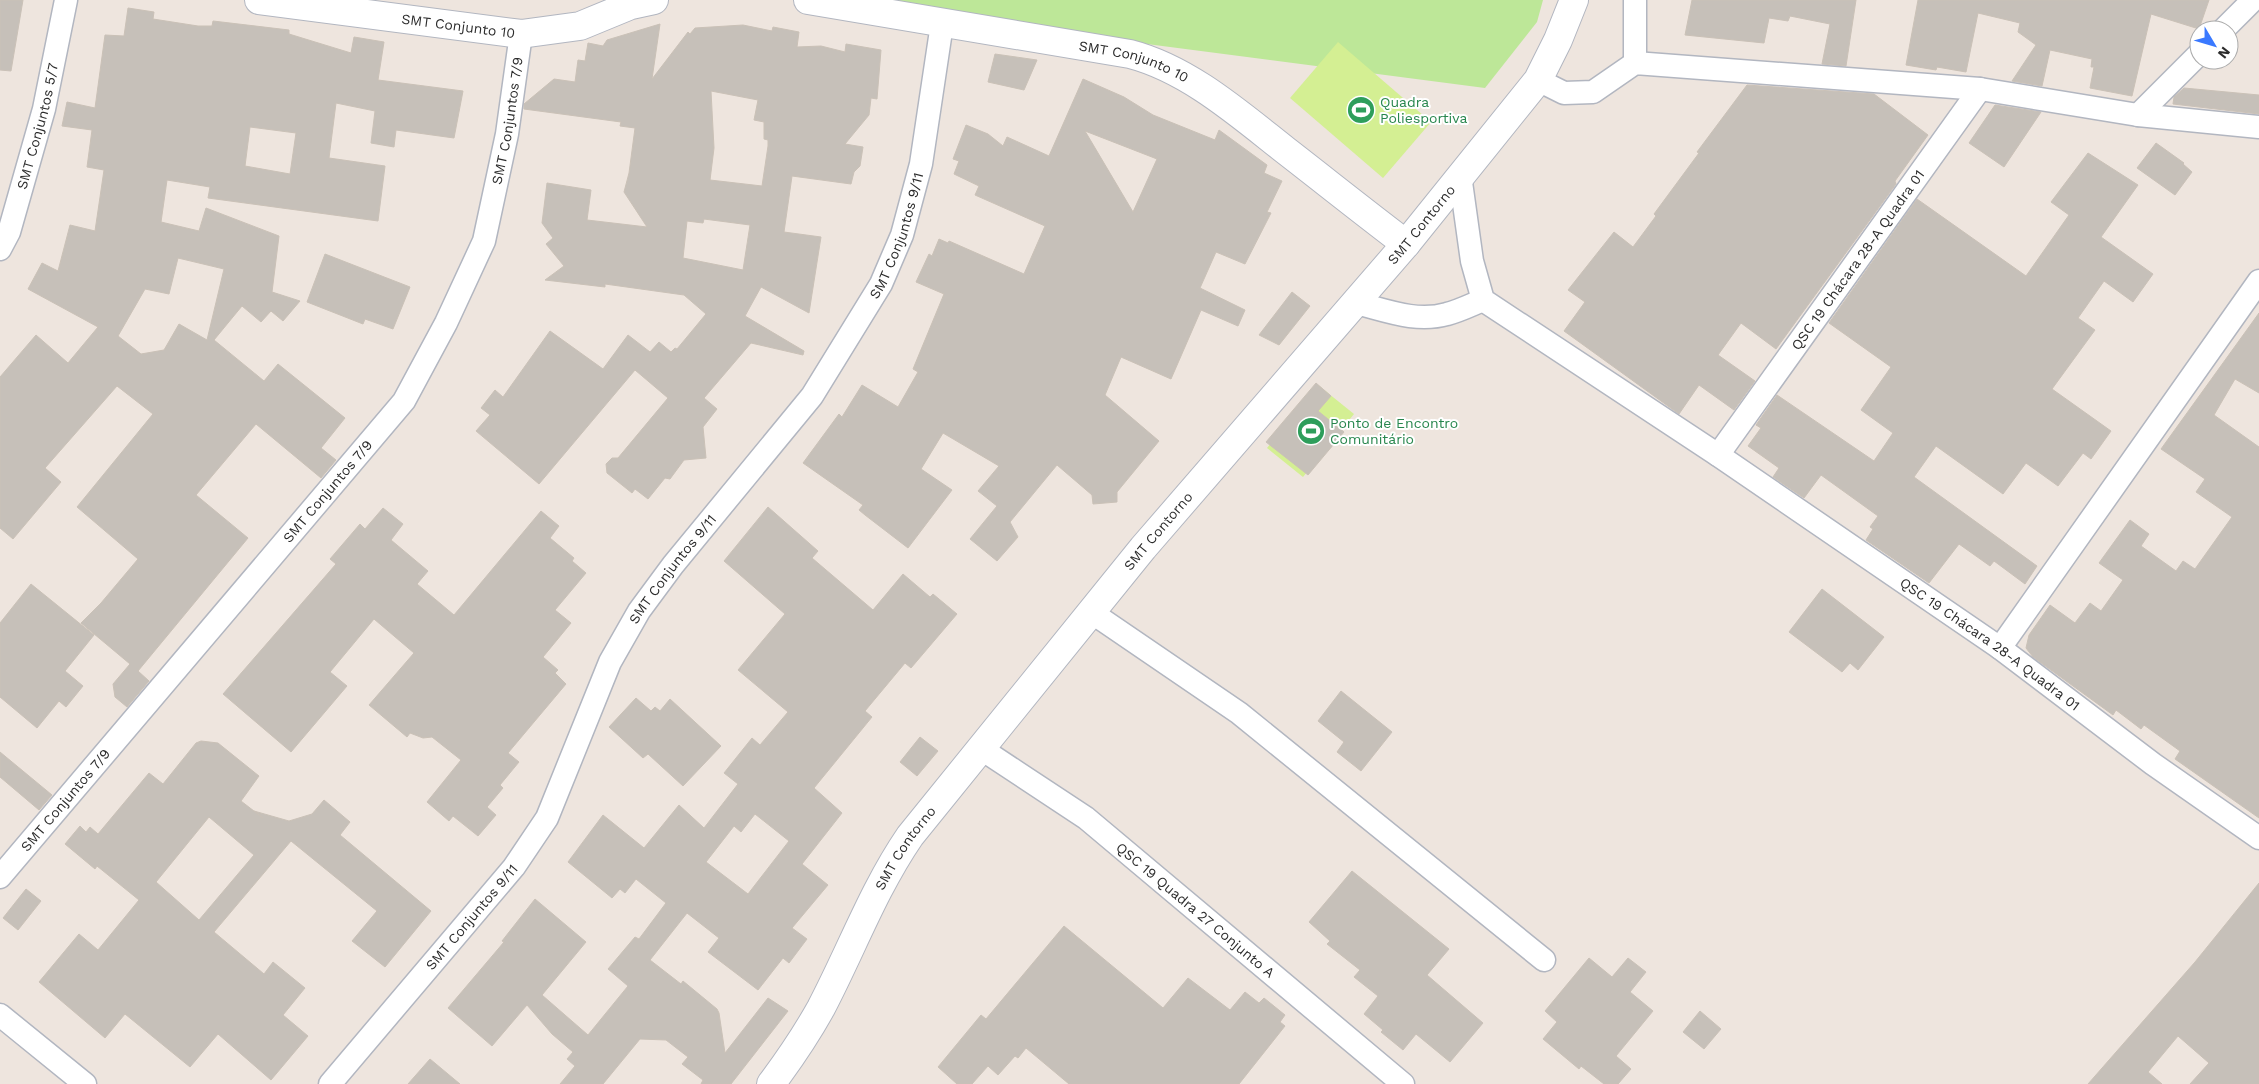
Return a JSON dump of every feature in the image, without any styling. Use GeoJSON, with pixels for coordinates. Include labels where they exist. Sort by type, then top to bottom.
{"type":"FeatureCollection","features":[{"type":"Feature","properties":{"kind":"street","name":"SMT Conjuntos 5/7"},"geometry":{"type":"LineString","coordinates":[[0,249],[9,232],[44,109],[66,0]]}},
{"type":"Feature","properties":{"kind":"street","name":"SMT Conjunto 10"},"geometry":{"type":"LineString","coordinates":[[259,0],[521,34],[580,26],[631,5],[654,0]]}},
{"type":"Feature","properties":{"kind":"street","name":"SMT Conjunto 10"},"geometry":{"type":"LineString","coordinates":[[808,0],[942,24],[1130,54],[1153,60],[1179,72],[1256,127],[1406,244]]}},
{"type":"Feature","properties":{"kind":"street","name":"SMT Contorno"},"geometry":{"type":"LineString","coordinates":[[770,1084],[793,1054],[821,1008],[889,866],[910,836],[1196,486],[1406,244],[1538,80],[1558,40],[1574,0]]}},
{"type":"Feature","properties":{"kind":"street"},"geometry":{"type":"LineString","coordinates":[[1635,0],[1635,63]]}},
{"type":"Feature","properties":{"kind":"street"},"geometry":{"type":"LineString","coordinates":[[2233,20],[2253,0]]}},
{"type":"Feature","properties":{"kind":"street","name":"SMT Conjuntos 9/11"},"geometry":{"type":"LineString","coordinates":[[330,1084],[514,867],[547,818],[610,662],[639,611],[672,566],[812,396],[881,284],[902,235],[921,164],[942,24]]}},
{"type":"Feature","properties":{"kind":"street","name":"SMT Conjuntos 7/9"},"geometry":{"type":"LineString","coordinates":[[0,877],[404,401],[446,322],[484,241],[507,134],[521,34]]}},
{"type":"Feature","properties":{"kind":"street"},"geometry":{"type":"LineString","coordinates":[[1538,80],[1564,93],[1593,92],[1635,63],[1980,89],[2138,115],[2259,127]]}},
{"type":"Feature","properties":{"kind":"street"},"geometry":{"type":"LineString","coordinates":[[2138,115],[2189,64]]}},
{"type":"Feature","properties":{"kind":"street","name":"QSC 19 Chácara 28-A Quadra 01"},"geometry":{"type":"LineString","coordinates":[[1718,455],[1980,89]]}},
{"type":"Feature","properties":{"kind":"street"},"geometry":{"type":"LineString","coordinates":[[1356,303],[1413,317],[1428,318],[1447,314],[1483,300],[1472,261],[1460,175]]}},
{"type":"Feature","properties":{"kind":"street"},"geometry":{"type":"LineString","coordinates":[[2000,648],[2259,281]]}},
{"type":"Feature","properties":{"kind":"street","name":"QSC 19 Chácara 28-A Quadra 01"},"geometry":{"type":"LineString","coordinates":[[1483,300],[1718,455],[2000,648],[2153,764],[2259,838]]}},
{"type":"Feature","properties":{"kind":"street"},"geometry":{"type":"LineString","coordinates":[[1092,612],[1239,713],[1544,960]]}},
{"type":"Feature","properties":{"kind":"street","name":"QSC 19 Quadra 27 Conjunto A"},"geometry":{"type":"LineString","coordinates":[[980,748],[1086,818],[1398,1082]]}},
{"type":"Feature","properties":{"kind":"street"},"geometry":{"type":"LineString","coordinates":[[0,1015],[85,1084]]}},
{"type":"Feature","properties":{"kind":"green space"},"geometry":{"type":"Polygon","coordinates":[[[809,0],[1543,0],[1537,22],[1485,88],[809,0]]]}},
{"type":"Feature","properties":{"kind":"green space","name":"Quadra Poliesportiva"},"geometry":{"type":"Polygon","coordinates":[[[1338,42],[1431,122],[1383,178],[1290,98],[1338,42]]]}},
{"type":"Feature","properties":{"kind":"green space","name":"Ponto de Encontro Comunitário"},"geometry":{"type":"Polygon","coordinates":[[[1318,385],[1354,414],[1303,477],[1267,448],[1318,385]]]}},
{"type":"Feature","properties":{"kind":"building"},"geometry":{"type":"Polygon","coordinates":[[[0,0],[23,0],[11,71],[0,70],[0,0]]]}},
{"type":"Feature","properties":{"kind":"building"},"geometry":{"type":"Polygon","coordinates":[[[1692,0],[1856,0],[1846,66],[1822,64],[1830,24],[1790,16],[1788,21],[1769,18],[1764,43],[1685,35],[1692,0]]]}},
{"type":"Feature","properties":{"kind":"building"},"geometry":{"type":"Polygon","coordinates":[[[1918,0],[2209,0],[2202,20],[2189,20],[2189,26],[2151,14],[2132,96],[2090,88],[2094,67],[2091,67],[2092,59],[2050,50],[2042,86],[2012,81],[2036,45],[2018,32],[2020,23],[1978,13],[1966,72],[1937,67],[1936,70],[1906,65],[1918,0]]]}},
{"type":"Feature","properties":{"kind":"building"},"geometry":{"type":"Polygon","coordinates":[[[128,8],[154,12],[153,19],[198,26],[212,26],[213,21],[289,30],[289,34],[351,53],[354,37],[384,42],[378,80],[463,91],[454,138],[396,130],[394,147],[371,143],[375,111],[336,103],[329,158],[385,166],[378,221],[208,198],[210,187],[167,180],[161,222],[199,231],[206,208],[279,236],[272,292],[300,301],[283,321],[271,311],[261,322],[242,306],[214,340],[264,381],[278,364],[345,418],[321,448],[336,460],[321,478],[256,424],[196,495],[248,538],[138,671],[149,681],[127,707],[115,697],[113,684],[130,664],[81,623],[101,603],[138,559],[77,507],[153,414],[117,386],[45,468],[61,482],[13,539],[0,528],[0,377],[36,335],[68,363],[98,327],[28,289],[42,263],[58,271],[70,225],[95,231],[104,170],[87,167],[92,130],[62,126],[67,102],[95,108],[105,35],[124,36],[128,8]],[[250,127],[245,166],[290,174],[296,133],[250,127]],[[178,258],[169,294],[145,289],[118,336],[141,354],[164,350],[179,324],[207,340],[224,269],[178,258]]]}},
{"type":"Feature","properties":{"kind":"building"},"geometry":{"type":"Polygon","coordinates":[[[660,24],[652,79],[688,32],[690,34],[695,28],[743,25],[772,31],[773,27],[799,32],[797,47],[821,46],[845,52],[846,44],[881,50],[877,99],[871,98],[869,115],[845,144],[863,147],[860,166],[854,172],[851,184],[792,176],[784,232],[821,237],[809,313],[761,287],[745,316],[804,351],[803,355],[751,343],[704,398],[717,409],[703,427],[706,458],[684,460],[670,479],[665,478],[648,499],[635,489],[632,493],[607,473],[606,464],[612,458],[618,458],[668,398],[635,370],[539,484],[476,431],[490,415],[481,408],[495,390],[503,397],[550,331],[603,369],[628,335],[650,352],[659,342],[671,352],[675,348],[677,349],[706,314],[684,295],[605,284],[605,287],[545,280],[564,266],[546,244],[553,238],[542,223],[547,183],[591,190],[587,220],[647,227],[624,192],[629,173],[635,128],[620,126],[621,122],[524,109],[524,104],[554,79],[575,82],[578,60],[585,61],[588,43],[603,46],[607,40],[660,24]],[[711,91],[714,148],[710,180],[762,186],[768,140],[764,139],[764,122],[754,120],[758,100],[711,91]],[[704,219],[703,223],[687,221],[683,258],[743,270],[750,225],[704,219]]]}},
{"type":"Feature","properties":{"kind":"building"},"geometry":{"type":"Polygon","coordinates":[[[995,54],[1037,60],[1024,90],[988,82],[995,54]]]}},
{"type":"Feature","properties":{"kind":"building"},"geometry":{"type":"Polygon","coordinates":[[[1083,79],[1124,97],[1153,115],[1215,140],[1219,130],[1267,165],[1264,173],[1282,181],[1267,212],[1271,213],[1245,264],[1216,252],[1200,288],[1245,310],[1238,326],[1201,310],[1171,379],[1121,357],[1105,395],[1159,441],[1117,492],[1117,502],[1093,504],[1092,495],[1057,465],[1010,522],[1018,537],[997,561],[970,539],[997,506],[978,491],[999,466],[943,433],[921,469],[952,490],[908,548],[859,510],[863,505],[803,463],[839,414],[842,417],[862,385],[898,407],[918,372],[913,369],[944,294],[916,282],[929,254],[932,256],[939,239],[948,243],[949,241],[1024,274],[1045,226],[975,195],[979,186],[954,174],[959,161],[953,159],[966,125],[988,134],[1003,146],[1007,137],[1049,156],[1083,79]],[[1085,131],[1133,212],[1157,159],[1085,131]]]}},
{"type":"Feature","properties":{"kind":"building"},"geometry":{"type":"Polygon","coordinates":[[[1747,85],[1874,94],[1928,135],[1895,181],[1896,184],[1776,349],[1741,323],[1718,355],[1755,381],[1734,410],[1699,385],[1679,414],[1564,331],[1585,302],[1568,290],[1614,232],[1633,247],[1656,216],[1654,214],[1699,153],[1697,152],[1747,85]]]}},
{"type":"Feature","properties":{"kind":"building"},"geometry":{"type":"Polygon","coordinates":[[[2184,88],[2259,95],[2259,114],[2173,104],[2174,97],[2184,88]]]}},
{"type":"Feature","properties":{"kind":"building"},"geometry":{"type":"Polygon","coordinates":[[[1995,105],[2041,112],[2004,167],[1969,143],[1995,105]]]}},
{"type":"Feature","properties":{"kind":"building"},"geometry":{"type":"Polygon","coordinates":[[[2156,143],[2184,163],[2192,172],[2175,195],[2137,168],[2156,143]]]}},
{"type":"Feature","properties":{"kind":"building"},"geometry":{"type":"Polygon","coordinates":[[[2088,153],[2138,185],[2101,237],[2153,274],[2133,302],[2104,281],[2078,318],[2095,330],[2052,389],[2111,431],[2091,459],[2083,453],[2058,486],[2026,463],[2003,494],[1936,446],[1914,477],[2037,566],[2025,584],[1994,561],[1990,566],[1959,544],[1929,583],[1866,540],[1873,529],[1870,527],[1878,516],[1821,475],[1804,498],[1773,477],[1779,468],[1748,446],[1761,428],[1756,425],[1777,395],[1874,461],[1893,433],[1861,410],[1891,367],[1829,323],[1917,199],[2026,276],[2069,215],[2051,202],[2088,153]]]}},
{"type":"Feature","properties":{"kind":"building"},"geometry":{"type":"Polygon","coordinates":[[[325,254],[410,287],[393,329],[365,319],[363,324],[307,302],[325,254]]]}},
{"type":"Feature","properties":{"kind":"building"},"geometry":{"type":"Polygon","coordinates":[[[1292,292],[1310,306],[1279,345],[1259,335],[1292,292]]]}},
{"type":"Feature","properties":{"kind":"building"},"geometry":{"type":"Polygon","coordinates":[[[2259,313],[2259,393],[2235,379],[2214,415],[2259,447],[2259,818],[2175,759],[2180,751],[2144,725],[2141,729],[2116,710],[2113,715],[2033,657],[2026,648],[2029,635],[2050,605],[2075,623],[2090,603],[2101,611],[2123,580],[2099,563],[2130,520],[2149,534],[2141,546],[2176,571],[2183,561],[2195,569],[2232,517],[2196,492],[2205,479],[2161,449],[2259,313]]]}},
{"type":"Feature","properties":{"kind":"building","name":"Ponto de Encontro Comunitário"},"geometry":{"type":"Polygon","coordinates":[[[1316,383],[1331,396],[1318,411],[1344,432],[1308,475],[1266,442],[1316,383]]]}},
{"type":"Feature","properties":{"kind":"building"},"geometry":{"type":"Polygon","coordinates":[[[768,507],[818,551],[812,558],[873,610],[903,574],[930,597],[933,594],[957,614],[911,668],[905,663],[865,711],[872,717],[814,788],[842,813],[802,864],[828,885],[792,928],[807,939],[789,963],[783,958],[758,990],[708,952],[719,938],[687,913],[650,960],[681,984],[683,981],[717,1009],[725,1053],[768,998],[788,1011],[731,1084],[701,1084],[703,1080],[682,1064],[688,1057],[666,1040],[640,1039],[603,1084],[560,1084],[575,1066],[567,1059],[573,1052],[552,1034],[527,1005],[492,1046],[448,1008],[504,942],[502,941],[535,899],[586,942],[542,995],[588,1035],[628,986],[608,969],[635,937],[639,939],[666,903],[636,879],[625,893],[620,889],[612,898],[568,862],[603,815],[644,848],[679,805],[704,828],[738,784],[724,773],[752,738],[760,745],[788,712],[738,670],[785,614],[724,561],[768,507]],[[755,814],[741,832],[734,826],[706,862],[748,894],[789,841],[755,814]]]}},
{"type":"Feature","properties":{"kind":"building"},"geometry":{"type":"Polygon","coordinates":[[[383,508],[403,524],[391,540],[428,571],[417,584],[454,615],[541,511],[559,526],[550,538],[574,558],[572,561],[586,573],[555,610],[571,623],[543,657],[558,670],[555,673],[566,684],[508,753],[519,762],[500,785],[503,788],[487,807],[496,815],[478,836],[453,816],[449,821],[427,802],[461,760],[432,737],[423,738],[410,733],[407,737],[369,705],[414,653],[374,619],[330,672],[347,686],[291,752],[223,694],[336,564],[330,559],[360,524],[365,529],[383,508]]]}},
{"type":"Feature","properties":{"kind":"building"},"geometry":{"type":"Polygon","coordinates":[[[31,584],[94,635],[65,671],[83,686],[66,707],[59,701],[37,728],[0,697],[0,623],[31,584]]]}},
{"type":"Feature","properties":{"kind":"building"},"geometry":{"type":"Polygon","coordinates":[[[1822,589],[1884,637],[1858,670],[1850,663],[1842,672],[1789,632],[1822,589]]]}},
{"type":"Feature","properties":{"kind":"building"},"geometry":{"type":"Polygon","coordinates":[[[1341,691],[1392,732],[1361,771],[1337,752],[1344,742],[1318,721],[1341,691]]]}},
{"type":"Feature","properties":{"kind":"building"},"geometry":{"type":"Polygon","coordinates":[[[636,698],[651,711],[655,707],[660,711],[670,699],[721,746],[683,786],[648,754],[643,758],[609,727],[636,698]]]}},
{"type":"Feature","properties":{"kind":"building"},"geometry":{"type":"Polygon","coordinates":[[[920,737],[938,751],[917,776],[900,762],[920,737]]]}},
{"type":"Feature","properties":{"kind":"building"},"geometry":{"type":"Polygon","coordinates":[[[201,741],[218,743],[259,776],[241,801],[263,818],[254,811],[289,821],[312,814],[324,800],[350,822],[340,835],[431,911],[385,967],[352,941],[377,911],[291,841],[214,932],[264,974],[273,962],[305,988],[283,1015],[308,1036],[271,1080],[218,1034],[190,1067],[125,1014],[105,1038],[39,982],[79,934],[98,950],[139,900],[97,866],[95,869],[65,844],[80,826],[86,832],[90,827],[98,834],[149,773],[163,784],[196,743],[201,741]],[[209,817],[156,882],[199,920],[254,855],[209,817]]]}},
{"type":"Feature","properties":{"kind":"building"},"geometry":{"type":"Polygon","coordinates":[[[0,752],[52,795],[39,810],[0,777],[0,752]]]}},
{"type":"Feature","properties":{"kind":"building"},"geometry":{"type":"Polygon","coordinates":[[[1352,871],[1449,949],[1427,975],[1483,1023],[1450,1062],[1416,1034],[1403,1050],[1381,1032],[1383,1030],[1364,1014],[1378,996],[1354,977],[1360,970],[1327,944],[1330,941],[1309,922],[1352,871]]]}},
{"type":"Feature","properties":{"kind":"building"},"geometry":{"type":"Polygon","coordinates":[[[2259,883],[2259,1084],[2190,1084],[2209,1063],[2178,1036],[2148,1072],[2162,1084],[2088,1084],[2195,962],[2259,883]]]}},
{"type":"Feature","properties":{"kind":"building"},"geometry":{"type":"Polygon","coordinates":[[[26,889],[41,901],[18,930],[3,918],[26,889]]]}},
{"type":"Feature","properties":{"kind":"building"},"geometry":{"type":"Polygon","coordinates":[[[1064,926],[1163,1008],[1188,978],[1230,1010],[1245,992],[1259,1003],[1264,998],[1285,1015],[1280,1022],[1285,1026],[1239,1084],[1069,1084],[1026,1048],[1018,1058],[1015,1056],[998,1075],[988,1066],[972,1084],[957,1084],[938,1067],[981,1015],[986,1019],[1064,926]]]}},
{"type":"Feature","properties":{"kind":"building"},"geometry":{"type":"Polygon","coordinates":[[[1589,958],[1612,977],[1628,958],[1646,972],[1630,992],[1653,1011],[1616,1056],[1631,1069],[1618,1084],[1604,1084],[1581,1066],[1579,1069],[1543,1039],[1557,1022],[1545,1011],[1589,958]]]}},
{"type":"Feature","properties":{"kind":"building"},"geometry":{"type":"Polygon","coordinates":[[[1700,1011],[1721,1029],[1704,1049],[1683,1032],[1700,1011]]]}},
{"type":"Feature","properties":{"kind":"building"},"geometry":{"type":"Polygon","coordinates":[[[430,1059],[460,1084],[408,1084],[430,1059]]]}},
{"type":"Feature","properties":{"kind":"place","name":"Quadra Poliesportiva"},"geometry":{"type":"Point","coordinates":[1361,110]}},
{"type":"Feature","properties":{"kind":"place","name":"Ponto de Encontro Comunitário"},"geometry":{"type":"Point","coordinates":[1311,431]}}]}
